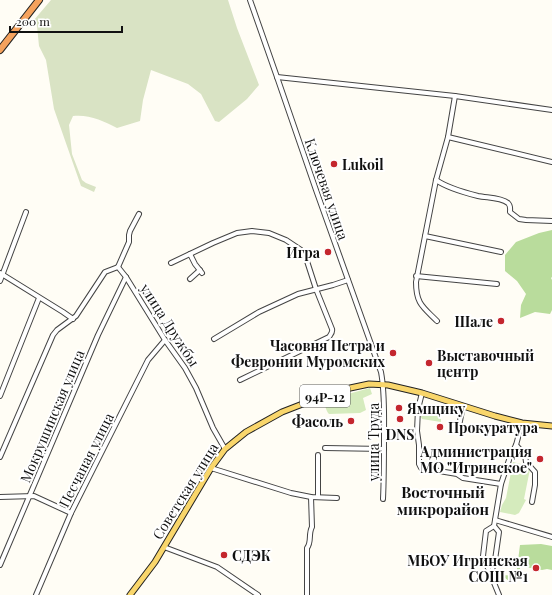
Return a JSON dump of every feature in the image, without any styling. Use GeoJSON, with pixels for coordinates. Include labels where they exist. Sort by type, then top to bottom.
{"type":"FeatureCollection","features":[{"type":"Feature","properties":{"kind":"highway"},"geometry":{"type":"LineString","coordinates":[[0,50],[39,0]]}},
{"type":"Feature","properties":{"kind":"main road","name":"Советская улица"},"geometry":{"type":"LineString","coordinates":[[130,595],[155,562],[224,449],[246,432],[282,412],[336,391],[369,384],[394,386],[422,393],[522,423],[552,426]]}},
{"type":"Feature","properties":{"kind":"street","name":"Ключевая улица"},"geometry":{"type":"LineString","coordinates":[[250,0],[381,372],[384,385]]}},
{"type":"Feature","properties":{"kind":"street"},"geometry":{"type":"LineString","coordinates":[[277,77],[455,96],[552,110]]}},
{"type":"Feature","properties":{"kind":"street"},"geometry":{"type":"LineString","coordinates":[[438,321],[420,303],[416,291],[416,276],[436,180],[448,137],[455,96]]}},
{"type":"Feature","properties":{"kind":"street"},"geometry":{"type":"LineString","coordinates":[[448,137],[552,162]]}},
{"type":"Feature","properties":{"kind":"street"},"geometry":{"type":"LineString","coordinates":[[436,180],[442,184],[478,196],[498,199],[508,204],[510,206],[510,212],[518,219],[552,221]]}},
{"type":"Feature","properties":{"kind":"street"},"geometry":{"type":"LineString","coordinates":[[0,281],[1,274],[26,212]]}},
{"type":"Feature","properties":{"kind":"street"},"geometry":{"type":"LineString","coordinates":[[0,457],[53,335],[57,330],[76,316],[105,272],[118,267],[128,242],[130,231],[139,214]]}},
{"type":"Feature","properties":{"kind":"street"},"geometry":{"type":"LineString","coordinates":[[171,263],[237,233],[252,231],[268,233],[286,240],[301,250],[305,255],[332,332],[329,337],[240,380]]}},
{"type":"Feature","properties":{"kind":"street"},"geometry":{"type":"LineString","coordinates":[[425,236],[501,252]]}},
{"type":"Feature","properties":{"kind":"street"},"geometry":{"type":"LineString","coordinates":[[190,254],[201,272],[190,279]]}},
{"type":"Feature","properties":{"kind":"street","name":"улица Дружбы"},"geometry":{"type":"LineString","coordinates":[[118,267],[185,368],[196,388],[213,428],[224,449]]}},
{"type":"Feature","properties":{"kind":"street"},"geometry":{"type":"LineString","coordinates":[[1,274],[73,319]]}},
{"type":"Feature","properties":{"kind":"street"},"geometry":{"type":"LineString","coordinates":[[416,276],[497,284]]}},
{"type":"Feature","properties":{"kind":"street","name":"Мокрушинская улица"},"geometry":{"type":"LineString","coordinates":[[0,565],[98,335],[126,277]]}},
{"type":"Feature","properties":{"kind":"street"},"geometry":{"type":"LineString","coordinates":[[214,339],[259,312],[298,294],[348,280]]}},
{"type":"Feature","properties":{"kind":"street"},"geometry":{"type":"LineString","coordinates":[[0,396],[39,298]]}},
{"type":"Feature","properties":{"kind":"street","name":"Песчаная улица"},"geometry":{"type":"LineString","coordinates":[[36,595],[71,513],[148,360],[165,340]]}},
{"type":"Feature","properties":{"kind":"street","name":"улица Труда"},"geometry":{"type":"LineString","coordinates":[[383,499],[384,385]]}},
{"type":"Feature","properties":{"kind":"street"},"geometry":{"type":"LineString","coordinates":[[422,393],[418,408],[418,431],[420,445],[419,464],[421,468],[458,474],[463,478],[501,484]]}},
{"type":"Feature","properties":{"kind":"street"},"geometry":{"type":"LineString","coordinates":[[458,431],[463,406]]}},
{"type":"Feature","properties":{"kind":"street"},"geometry":{"type":"LineString","coordinates":[[499,595],[483,556],[486,531],[494,526],[501,484],[510,457],[516,445],[522,423]]}},
{"type":"Feature","properties":{"kind":"street"},"geometry":{"type":"LineString","coordinates":[[516,445],[525,455],[526,462],[535,472],[536,477],[532,502]]}},
{"type":"Feature","properties":{"kind":"street"},"geometry":{"type":"LineString","coordinates":[[325,448],[384,449]]}},
{"type":"Feature","properties":{"kind":"street"},"geometry":{"type":"LineString","coordinates":[[318,455],[318,497]]}},
{"type":"Feature","properties":{"kind":"street"},"geometry":{"type":"LineString","coordinates":[[212,468],[291,493],[311,497],[337,498]]}},
{"type":"Feature","properties":{"kind":"street"},"geometry":{"type":"LineString","coordinates":[[0,497],[37,497],[71,513]]}},
{"type":"Feature","properties":{"kind":"street"},"geometry":{"type":"LineString","coordinates":[[307,595],[309,531],[312,527],[311,497]]}},
{"type":"Feature","properties":{"kind":"street"},"geometry":{"type":"LineString","coordinates":[[495,520],[552,537]]}},
{"type":"Feature","properties":{"kind":"street"},"geometry":{"type":"LineString","coordinates":[[491,573],[495,560],[499,532],[494,526]]}},
{"type":"Feature","properties":{"kind":"street"},"geometry":{"type":"LineString","coordinates":[[164,547],[217,567],[258,595]]}},
{"type":"Feature","properties":{"kind":"green space"},"geometry":{"type":"Polygon","coordinates":[[[51,0],[228,0],[259,85],[247,99],[219,122],[215,121],[201,94],[188,84],[151,70],[143,100],[140,121],[117,128],[90,117],[73,116],[69,125],[72,154],[82,180],[96,187],[94,192],[81,186],[54,109],[46,60],[39,46],[37,26],[34,20],[51,0]]]}},
{"type":"Feature","properties":{"kind":"green space"},"geometry":{"type":"Polygon","coordinates":[[[552,230],[552,310],[550,314],[535,312],[520,318],[521,305],[526,294],[517,281],[505,271],[505,255],[516,242],[539,233],[552,230]]]}},
{"type":"Feature","properties":{"kind":"green space"},"geometry":{"type":"Polygon","coordinates":[[[370,388],[372,394],[363,398],[366,410],[360,413],[329,414],[327,411],[325,405],[326,400],[370,388]]]}},
{"type":"Feature","properties":{"kind":"green space"},"geometry":{"type":"Polygon","coordinates":[[[422,404],[443,409],[440,417],[441,422],[422,419],[420,415],[420,407],[422,404]]]}},
{"type":"Feature","properties":{"kind":"green space"},"geometry":{"type":"Polygon","coordinates":[[[513,462],[525,465],[530,469],[524,499],[526,500],[519,513],[515,515],[500,512],[506,498],[513,462]]]}},
{"type":"Feature","properties":{"kind":"green space"},"geometry":{"type":"Polygon","coordinates":[[[541,544],[552,546],[552,570],[542,570],[520,566],[520,573],[514,583],[502,575],[516,576],[520,545],[541,544]]]}},
{"type":"Feature","properties":{"kind":"place","name":"Lukoil"},"geometry":{"type":"Point","coordinates":[334,164]}},
{"type":"Feature","properties":{"kind":"place","name":"Игра"},"geometry":{"type":"Point","coordinates":[328,252]}},
{"type":"Feature","properties":{"kind":"place","name":"Шале"},"geometry":{"type":"Point","coordinates":[501,321]}},
{"type":"Feature","properties":{"kind":"place","name":"Часовня Петра и Февронии Муромских"},"geometry":{"type":"Point","coordinates":[393,353]}},
{"type":"Feature","properties":{"kind":"place","name":"Выставочный центр"},"geometry":{"type":"Point","coordinates":[429,363]}},
{"type":"Feature","properties":{"kind":"place","name":"Ямщику"},"geometry":{"type":"Point","coordinates":[399,408]}},
{"type":"Feature","properties":{"kind":"place","name":"DNS"},"geometry":{"type":"Point","coordinates":[400,419]}},
{"type":"Feature","properties":{"kind":"place","name":"Фасоль"},"geometry":{"type":"Point","coordinates":[351,421]}},
{"type":"Feature","properties":{"kind":"place","name":"Прокуратура"},"geometry":{"type":"Point","coordinates":[440,427]}},
{"type":"Feature","properties":{"kind":"place","name":"Администрация МО \"Игринское\""},"geometry":{"type":"Point","coordinates":[540,459]}},
{"type":"Feature","properties":{"kind":"place","name":"СДЭК"},"geometry":{"type":"Point","coordinates":[224,555]}},
{"type":"Feature","properties":{"kind":"place","name":"МБОУ Игринская СОШ №1"},"geometry":{"type":"Point","coordinates":[536,568]}},
{"type":"Feature","properties":{"kind":"district","name":"Восточный микрорайон"},"geometry":{"type":"Point","coordinates":[443,500]}}]}
